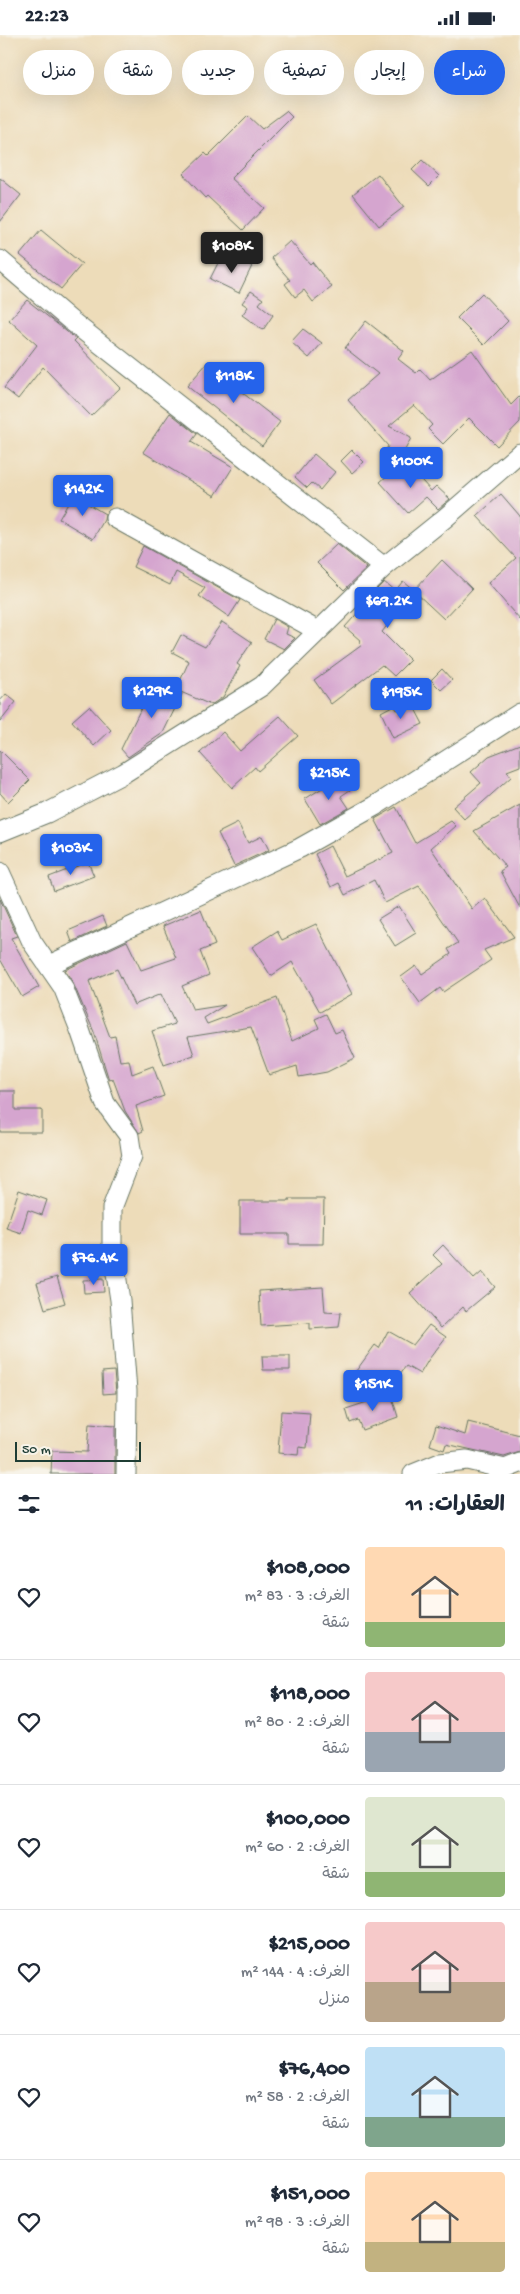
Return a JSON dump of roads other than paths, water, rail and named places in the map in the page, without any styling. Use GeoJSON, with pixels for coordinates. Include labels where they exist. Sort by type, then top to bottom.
{"type":"FeatureCollection","features":[{"type":"Feature","properties":{"kind":"street"},"geometry":{"type":"LineString","coordinates":[[0,260],[77,326],[384,567]]}},
{"type":"Feature","properties":{"kind":"street"},"geometry":{"type":"LineString","coordinates":[[0,832],[48,813],[124,773],[262,687],[384,567],[445,518],[520,453]]}},
{"type":"Feature","properties":{"kind":"street"},"geometry":{"type":"LineString","coordinates":[[115,518],[318,631]]}},
{"type":"Feature","properties":{"kind":"street"},"geometry":{"type":"LineString","coordinates":[[49,965],[300,849],[375,806],[520,713]]}},
{"type":"Feature","properties":{"kind":"street"},"geometry":{"type":"LineString","coordinates":[[0,872],[32,942],[63,987],[106,1103],[129,1136],[132,1156],[112,1208],[112,1248],[120,1300],[127,1391],[126,1474]]}},
{"type":"Feature","properties":{"kind":"street"},"geometry":{"type":"LineString","coordinates":[[414,1474],[440,1463],[467,1460],[505,1469],[520,1463]]}}]}
